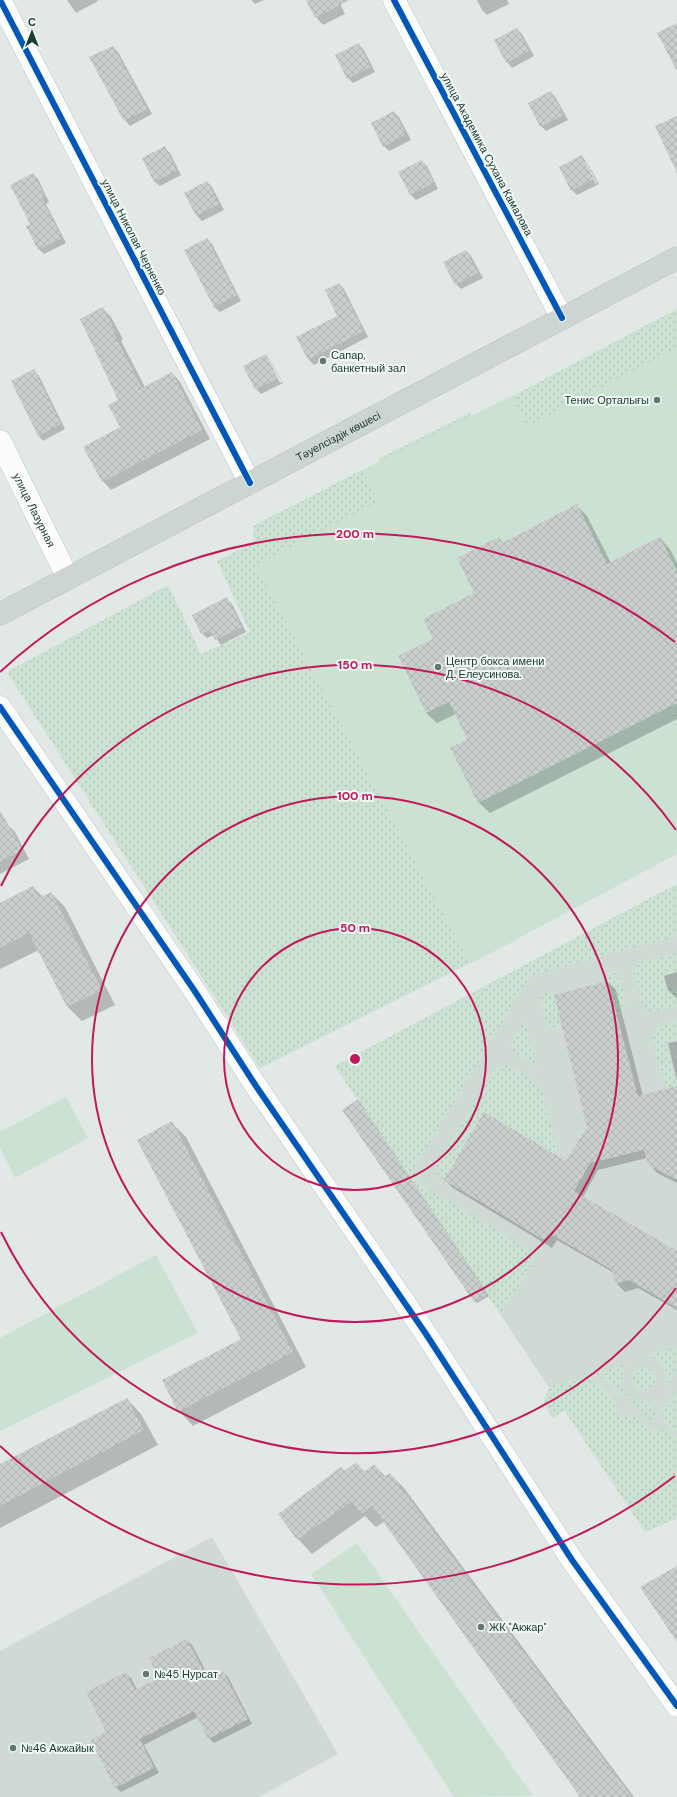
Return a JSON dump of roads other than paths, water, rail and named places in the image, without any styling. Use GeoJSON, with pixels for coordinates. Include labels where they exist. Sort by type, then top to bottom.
{"type":"FeatureCollection","features":[{"type":"Feature","properties":{"kind":"main road","name":"Тәуелсіздік көшесі"},"geometry":{"type":"LineString","coordinates":[[0,614],[677,258]]}},
{"type":"Feature","properties":{"kind":"street","name":"улица Николая Черненко"},"geometry":{"type":"LineString","coordinates":[[0,0],[250,483]]}},
{"type":"Feature","properties":{"kind":"street","name":"улица Академика Сухана Камалова"},"geometry":{"type":"LineString","coordinates":[[394,0],[562,318]]}},
{"type":"Feature","properties":{"kind":"street","name":"улица Лазурная"},"geometry":{"type":"LineString","coordinates":[[0,441],[68,578]]}},
{"type":"Feature","properties":{"kind":"street"},"geometry":{"type":"LineString","coordinates":[[0,707],[194,990],[256,1086],[426,1334],[572,1560],[677,1706]]}},
{"type":"Feature","properties":{"kind":"place","name":"Сапар, банкетный зал"},"geometry":{"type":"Point","coordinates":[323,361]}},
{"type":"Feature","properties":{"kind":"place","name":"Тенис Орталығы"},"geometry":{"type":"Point","coordinates":[657,400]}},
{"type":"Feature","properties":{"kind":"place","name":"Центр бокса имени Д. Елеусинова."},"geometry":{"type":"Point","coordinates":[438,667]}},
{"type":"Feature","properties":{"kind":"place","name":"ЖК \"Акжар\""},"geometry":{"type":"Point","coordinates":[481,1627]}},
{"type":"Feature","properties":{"kind":"place","name":"№45 Нурсат"},"geometry":{"type":"Point","coordinates":[146,1674]}},
{"type":"Feature","properties":{"kind":"place","name":"№46 Акжайык"},"geometry":{"type":"Point","coordinates":[13,1748]}}]}
